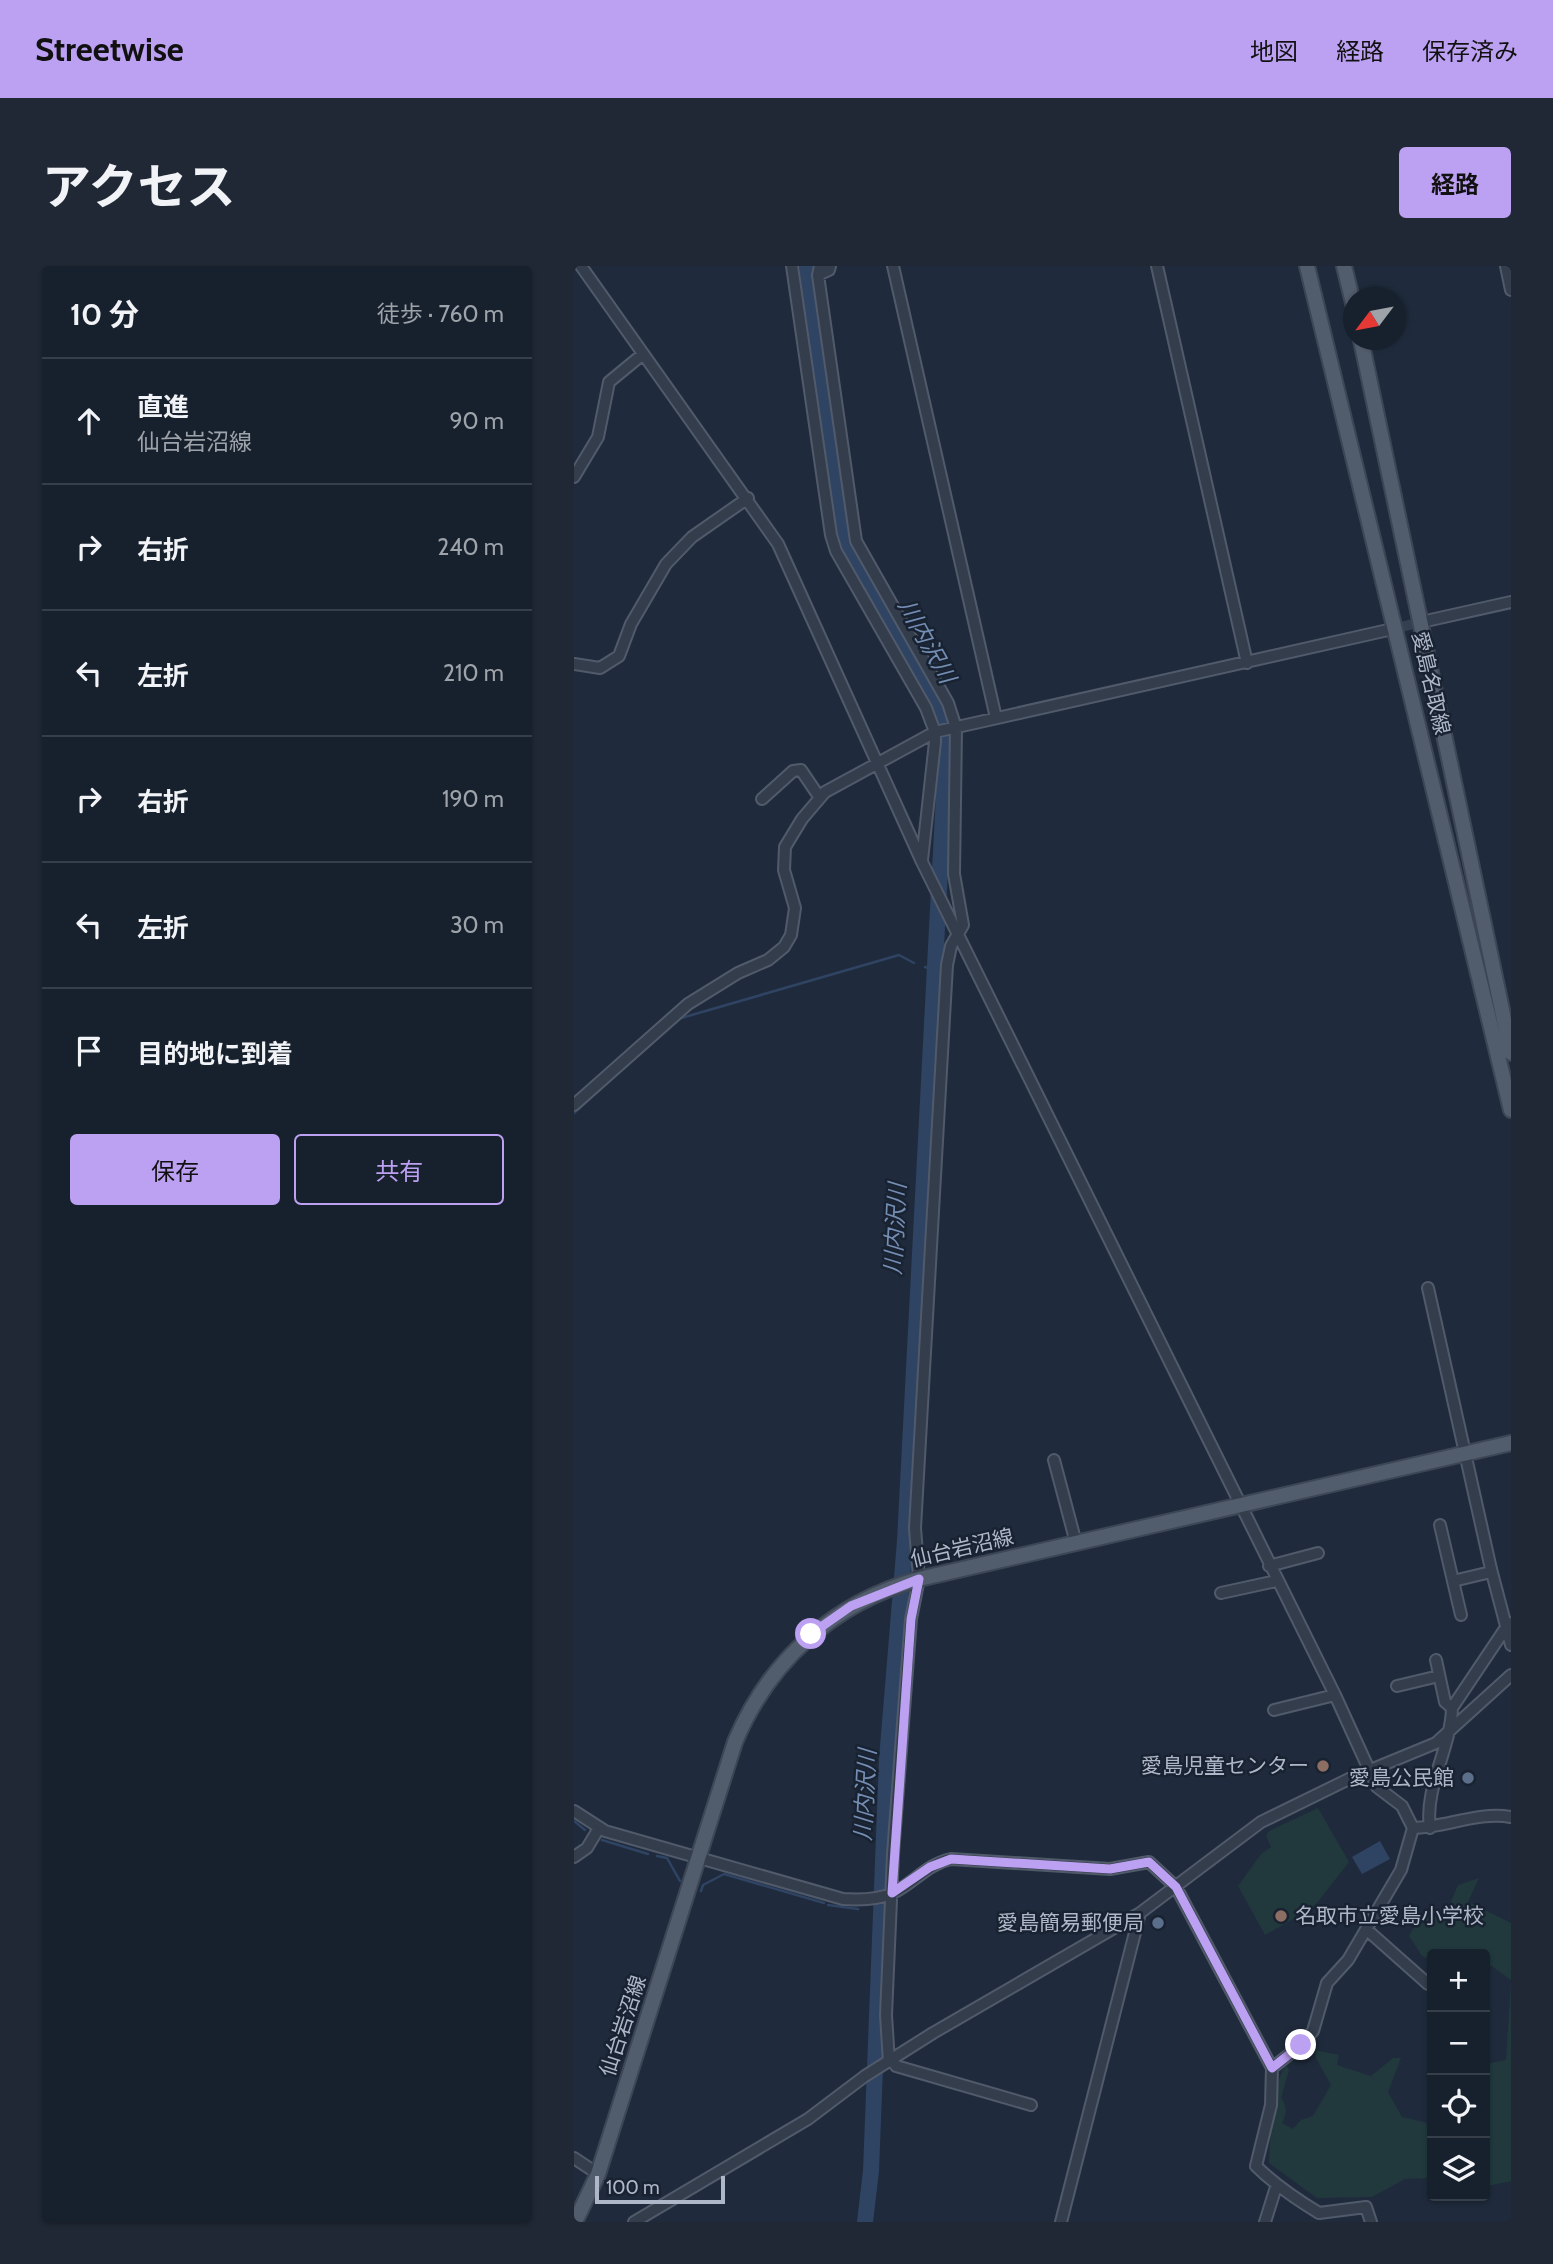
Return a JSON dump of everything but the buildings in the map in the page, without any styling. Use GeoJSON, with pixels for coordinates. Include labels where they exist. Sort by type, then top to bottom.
{"type":"FeatureCollection","features":[{"type":"Feature","properties":{"kind":"main road","name":"愛島名取線"},"geometry":{"type":"LineString","coordinates":[[1307,266],[1511,1110]]}},
{"type":"Feature","properties":{"kind":"main road"},"geometry":{"type":"LineString","coordinates":[[1344,266],[1349,287]]}},
{"type":"Feature","properties":{"kind":"main road","name":"愛島名取線"},"geometry":{"type":"LineString","coordinates":[[1363,350],[1511,1053]]}},
{"type":"Feature","properties":{"kind":"main road","name":"仙台岩沼線"},"geometry":{"type":"LineString","coordinates":[[575,2222],[598,2174],[735,1742],[768,1680],[796,1648],[831,1619],[891,1588],[915,1580],[1511,1443]]}},
{"type":"Feature","properties":{"kind":"street"},"geometry":{"type":"LineString","coordinates":[[582,266],[748,498],[786,561],[875,764],[951,923],[1335,1695],[1369,1771],[1377,1787],[1402,1806],[1413,1828],[1401,1870],[1348,1961],[1327,1983],[1313,2031],[1301,2045],[1272,2068]]}},
{"type":"Feature","properties":{"kind":"street"},"geometry":{"type":"LineString","coordinates":[[792,266],[833,543],[937,731],[922,862]]}},
{"type":"Feature","properties":{"kind":"street"},"geometry":{"type":"LineString","coordinates":[[830,266],[829,270],[819,271],[856,541],[948,703],[954,728],[953,854],[962,925],[951,946],[946,978],[916,1516],[915,1580],[891,1893],[886,2015],[888,2062]]}},
{"type":"Feature","properties":{"kind":"street"},"geometry":{"type":"LineString","coordinates":[[893,266],[996,718]]}},
{"type":"Feature","properties":{"kind":"street"},"geometry":{"type":"LineString","coordinates":[[1157,266],[1247,663]]}},
{"type":"Feature","properties":{"kind":"street"},"geometry":{"type":"LineString","coordinates":[[1506,266],[1511,290]]}},
{"type":"Feature","properties":{"kind":"street"},"geometry":{"type":"LineString","coordinates":[[574,477],[598,437],[608,382],[643,354]]}},
{"type":"Feature","properties":{"kind":"street"},"geometry":{"type":"LineString","coordinates":[[574,664],[600,668],[619,656],[631,624],[666,564],[692,537],[748,498]]}},
{"type":"Feature","properties":{"kind":"street"},"geometry":{"type":"LineString","coordinates":[[1426,621],[1511,602]]}},
{"type":"Feature","properties":{"kind":"street"},"geometry":{"type":"LineString","coordinates":[[574,1105],[688,1004],[738,973],[768,960],[784,947],[791,935],[794,908],[784,870],[785,846],[825,792],[937,731],[1388,630]]}},
{"type":"Feature","properties":{"kind":"street"},"geometry":{"type":"LineString","coordinates":[[762,799],[793,771],[801,770],[820,798]]}},
{"type":"Feature","properties":{"kind":"street"},"geometry":{"type":"LineString","coordinates":[[1428,1288],[1491,1572],[1508,1623],[1511,1644]]}},
{"type":"Feature","properties":{"kind":"street"},"geometry":{"type":"LineString","coordinates":[[1054,1460],[1076,1543]]}},
{"type":"Feature","properties":{"kind":"street"},"geometry":{"type":"LineString","coordinates":[[1440,1525],[1461,1615]]}},
{"type":"Feature","properties":{"kind":"street"},"geometry":{"type":"LineString","coordinates":[[1269,1566],[1318,1553]]}},
{"type":"Feature","properties":{"kind":"street"},"geometry":{"type":"LineString","coordinates":[[1453,1581],[1491,1572]]}},
{"type":"Feature","properties":{"kind":"street"},"geometry":{"type":"LineString","coordinates":[[1221,1593],[1276,1581]]}},
{"type":"Feature","properties":{"kind":"street"},"geometry":{"type":"LineString","coordinates":[[1430,1828],[1429,1807],[1451,1731],[1452,1708],[1508,1623]]}},
{"type":"Feature","properties":{"kind":"street"},"geometry":{"type":"LineString","coordinates":[[1436,1660],[1445,1702],[1452,1708]]}},
{"type":"Feature","properties":{"kind":"street"},"geometry":{"type":"LineString","coordinates":[[634,2222],[800,2124],[865,2076],[1140,1913],[1261,1822],[1436,1743],[1511,1675]]}},
{"type":"Feature","properties":{"kind":"street"},"geometry":{"type":"LineString","coordinates":[[1397,1686],[1439,1676]]}},
{"type":"Feature","properties":{"kind":"street"},"geometry":{"type":"LineString","coordinates":[[1274,1710],[1335,1695]]}},
{"type":"Feature","properties":{"kind":"street"},"geometry":{"type":"LineString","coordinates":[[574,1811],[600,1828],[830,1897],[854,1900],[891,1893],[930,1867],[951,1859],[1110,1869],[1149,1862],[1176,1887],[1272,2068],[1271,2105],[1256,2166],[1276,2187],[1286,2190],[1319,2213],[1366,2207],[1371,2222]]}},
{"type":"Feature","properties":{"kind":"street"},"geometry":{"type":"LineString","coordinates":[[1413,1828],[1430,1828],[1479,1817],[1511,1817]]}},
{"type":"Feature","properties":{"kind":"street"},"geometry":{"type":"LineString","coordinates":[[574,1857],[586,1848],[600,1828]]}},
{"type":"Feature","properties":{"kind":"street"},"geometry":{"type":"LineString","coordinates":[[1062,2222],[1140,1913]]}},
{"type":"Feature","properties":{"kind":"street"},"geometry":{"type":"LineString","coordinates":[[1366,1929],[1427,1983]]}},
{"type":"Feature","properties":{"kind":"street"},"geometry":{"type":"LineString","coordinates":[[888,2062],[1031,2105]]}},
{"type":"Feature","properties":{"kind":"street"},"geometry":{"type":"LineString","coordinates":[[574,2158],[598,2174]]}},
{"type":"Feature","properties":{"kind":"street"},"geometry":{"type":"LineString","coordinates":[[1265,2222],[1276,2187]]}},
{"type":"Feature","properties":{"kind":"green space"},"geometry":{"type":"Polygon","coordinates":[[[1318,1808],[1349,1862],[1313,1908],[1265,1935],[1238,1886],[1261,1854],[1271,1847],[1266,1836],[1269,1831],[1318,1808]]]}},
{"type":"Feature","properties":{"kind":"green space"},"geometry":{"type":"Polygon","coordinates":[[[1479,1878],[1468,1902],[1511,1923],[1511,1980],[1490,1965],[1490,1949],[1427,1949],[1427,1958],[1422,1956],[1409,1936],[1421,1914],[1444,1918],[1458,1885],[1479,1878]]]}},
{"type":"Feature","properties":{"kind":"green space"},"geometry":{"type":"Polygon","coordinates":[[[1511,1983],[1511,2181],[1490,2186],[1490,2063],[1506,2060],[1511,1983]]]}},
{"type":"Feature","properties":{"kind":"green space"},"geometry":{"type":"Polygon","coordinates":[[[1315,2050],[1339,2055],[1337,2065],[1371,2076],[1393,2058],[1401,2058],[1388,2092],[1402,2117],[1427,2123],[1427,2178],[1405,2179],[1372,2197],[1317,2198],[1269,2163],[1271,2126],[1281,2074],[1286,2065],[1289,2070],[1281,2098],[1286,2110],[1282,2123],[1293,2129],[1301,2120],[1313,2116],[1331,2085],[1316,2058],[1315,2050]]]}},
{"type":"Feature","properties":{"kind":"water"},"geometry":{"type":"Polygon","coordinates":[[[1380,1841],[1390,1859],[1362,1874],[1352,1857],[1380,1841]]]}},
{"type":"Feature","properties":{"kind":"waterway","name":"川内沢川"},"geometry":{"type":"LineString","coordinates":[[807,266],[842,535],[945,721],[944,794],[905,1541],[887,1759],[871,2171],[865,2222]]}},
{"type":"Feature","properties":{"kind":"waterway"},"geometry":{"type":"LineString","coordinates":[[678,1019],[899,955],[914,963]]}},
{"type":"Feature","properties":{"kind":"waterway"},"geometry":{"type":"LineString","coordinates":[[925,967],[935,970]]}},
{"type":"Feature","properties":{"kind":"waterway"},"geometry":{"type":"LineString","coordinates":[[574,1113],[623,1068]]}},
{"type":"Feature","properties":{"kind":"waterway"},"geometry":{"type":"LineString","coordinates":[[574,1821],[585,1830]]}},
{"type":"Feature","properties":{"kind":"waterway"},"geometry":{"type":"LineString","coordinates":[[602,1840],[648,1854]]}},
{"type":"Feature","properties":{"kind":"waterway"},"geometry":{"type":"LineString","coordinates":[[657,1856],[667,1858],[680,1881]]}},
{"type":"Feature","properties":{"kind":"waterway"},"geometry":{"type":"LineString","coordinates":[[701,1891],[703,1885],[724,1874],[824,1903]]}},
{"type":"Feature","properties":{"kind":"waterway","name":"川内沢川"},"geometry":{"type":"LineString","coordinates":[[876,1906],[881,1904]]}},
{"type":"Feature","properties":{"kind":"waterway"},"geometry":{"type":"LineString","coordinates":[[828,1905],[858,1909]]}},
{"type":"Feature","properties":{"kind":"tunnel"},"geometry":{"type":"LineString","coordinates":[[1388,630],[1426,621]]}},
{"type":"Feature","properties":{"kind":"place","name":"愛島児童センター"},"geometry":{"type":"Point","coordinates":[1323,1766]}},
{"type":"Feature","properties":{"kind":"place","name":"愛島公民館"},"geometry":{"type":"Point","coordinates":[1468,1778]}},
{"type":"Feature","properties":{"kind":"place","name":"名取市立愛島小学校"},"geometry":{"type":"Point","coordinates":[1281,1916]}},
{"type":"Feature","properties":{"kind":"place","name":"愛島簡易郵便局"},"geometry":{"type":"Point","coordinates":[1158,1923]}},
{"type":"Feature","properties":{"kind":"route"},"geometry":{"type":"LineString","coordinates":[[811,1634],[851,1606],[887,1589],[919,1579],[911,1619],[892,1893],[940,1861],[951,1859],[1110,1869],[1149,1862],[1176,1887],[1272,2068],[1301,2045]]}}]}
